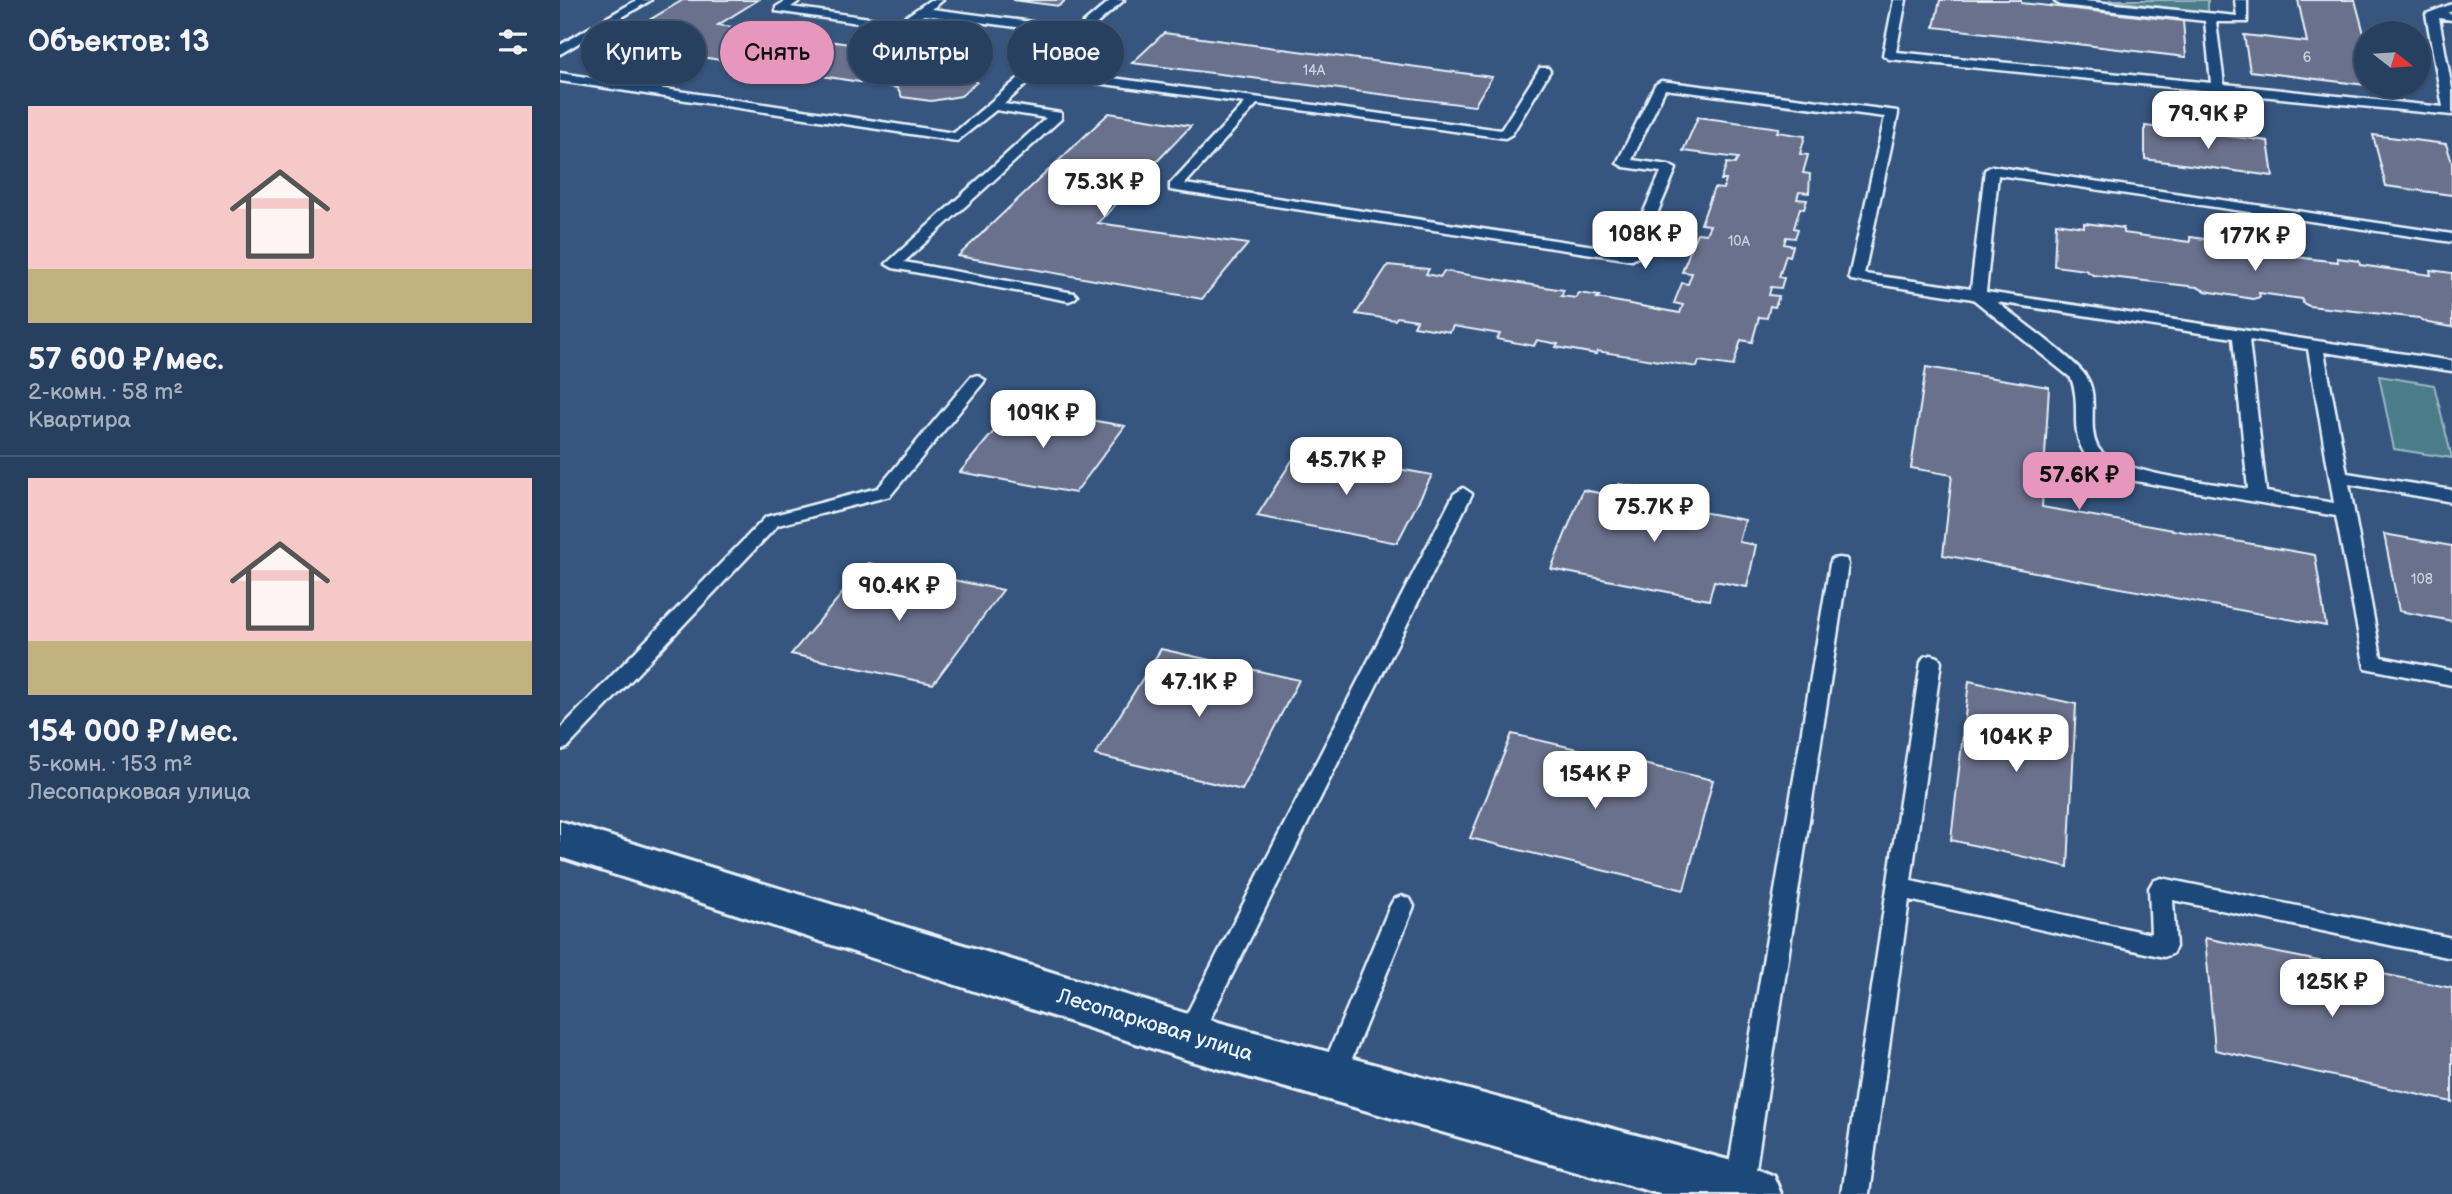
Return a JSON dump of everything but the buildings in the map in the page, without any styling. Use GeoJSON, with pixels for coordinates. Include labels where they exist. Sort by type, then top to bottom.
{"type":"FeatureCollection","features":[{"type":"Feature","properties":{"kind":"street","name":"Лесопарковая улица"},"geometry":{"type":"LineString","coordinates":[[560,839],[1188,1037],[1747,1192]]}},
{"type":"Feature","properties":{"kind":"lane"},"geometry":{"type":"LineString","coordinates":[[560,50],[645,0]]}},
{"type":"Feature","properties":{"kind":"lane"},"geometry":{"type":"LineString","coordinates":[[795,0],[780,9],[900,26],[937,0]]}},
{"type":"Feature","properties":{"kind":"lane"},"geometry":{"type":"LineString","coordinates":[[1093,21],[1118,0]]}},
{"type":"Feature","properties":{"kind":"lane"},"geometry":{"type":"LineString","coordinates":[[1900,0],[1889,55],[2450,112],[2432,14]]}},
{"type":"Feature","properties":{"kind":"lane"},"geometry":{"type":"LineString","coordinates":[[2062,0],[2061,2],[2243,20],[2241,0]]}},
{"type":"Feature","properties":{"kind":"lane"},"geometry":{"type":"LineString","coordinates":[[2432,14],[2452,8]]}},
{"type":"Feature","properties":{"kind":"lane"},"geometry":{"type":"LineString","coordinates":[[922,11],[1007,22]]}},
{"type":"Feature","properties":{"kind":"lane"},"geometry":{"type":"LineString","coordinates":[[2432,14],[2452,17]]}},
{"type":"Feature","properties":{"kind":"lane"},"geometry":{"type":"LineString","coordinates":[[2210,18],[2218,87]]}},
{"type":"Feature","properties":{"kind":"lane"},"geometry":{"type":"LineString","coordinates":[[1124,83],[1505,134],[1544,71]]}},
{"type":"Feature","properties":{"kind":"lane"},"geometry":{"type":"LineString","coordinates":[[560,77],[957,137],[1019,84]]}},
{"type":"Feature","properties":{"kind":"lane"},"geometry":{"type":"LineString","coordinates":[[1254,100],[1175,187],[1632,256],[1669,169],[1623,163],[1661,85],[1892,114],[1856,277],[2452,366]]}},
{"type":"Feature","properties":{"kind":"lane"},"geometry":{"type":"LineString","coordinates":[[993,106],[1056,116],[893,264],[1069,296]]}},
{"type":"Feature","properties":{"kind":"lane"},"geometry":{"type":"LineString","coordinates":[[1978,295],[1992,170],[2452,238]]}},
{"type":"Feature","properties":{"kind":"lane"},"geometry":{"type":"LineString","coordinates":[[1978,295],[2077,375],[2084,388],[2083,436],[2090,453],[2105,466],[2130,474],[2344,511]]}},
{"type":"Feature","properties":{"kind":"lane"},"geometry":{"type":"LineString","coordinates":[[2240,334],[2258,496]]}},
{"type":"Feature","properties":{"kind":"lane"},"geometry":{"type":"LineString","coordinates":[[2315,345],[2372,663],[2452,678]]}},
{"type":"Feature","properties":{"kind":"lane"},"geometry":{"type":"LineString","coordinates":[[560,742],[772,522],[884,492],[977,380]]}},
{"type":"Feature","properties":{"kind":"lane"},"geometry":{"type":"LineString","coordinates":[[2338,477],[2452,496]]}},
{"type":"Feature","properties":{"kind":"lane"},"geometry":{"type":"LineString","coordinates":[[1188,1037],[1463,494]]}},
{"type":"Feature","properties":{"kind":"lane"},"geometry":{"type":"LineString","coordinates":[[1747,1192],[1767,1005],[1839,564]]}},
{"type":"Feature","properties":{"kind":"lane"},"geometry":{"type":"LineString","coordinates":[[1855,1194],[1931,662]]}},
{"type":"Feature","properties":{"kind":"lane"},"geometry":{"type":"LineString","coordinates":[[1899,888],[2164,947],[2161,888],[2452,948]]}},
{"type":"Feature","properties":{"kind":"lane"},"geometry":{"type":"LineString","coordinates":[[1331,1078],[1402,906]]}},
{"type":"Feature","properties":{"kind":"green space"},"geometry":{"type":"Polygon","coordinates":[[[2108,0],[2208,0],[2208,13],[2108,0]]]}},
{"type":"Feature","properties":{"kind":"green space"},"geometry":{"type":"Polygon","coordinates":[[[2379,376],[2434,385],[2452,458],[2394,449],[2379,376]]]}}]}
